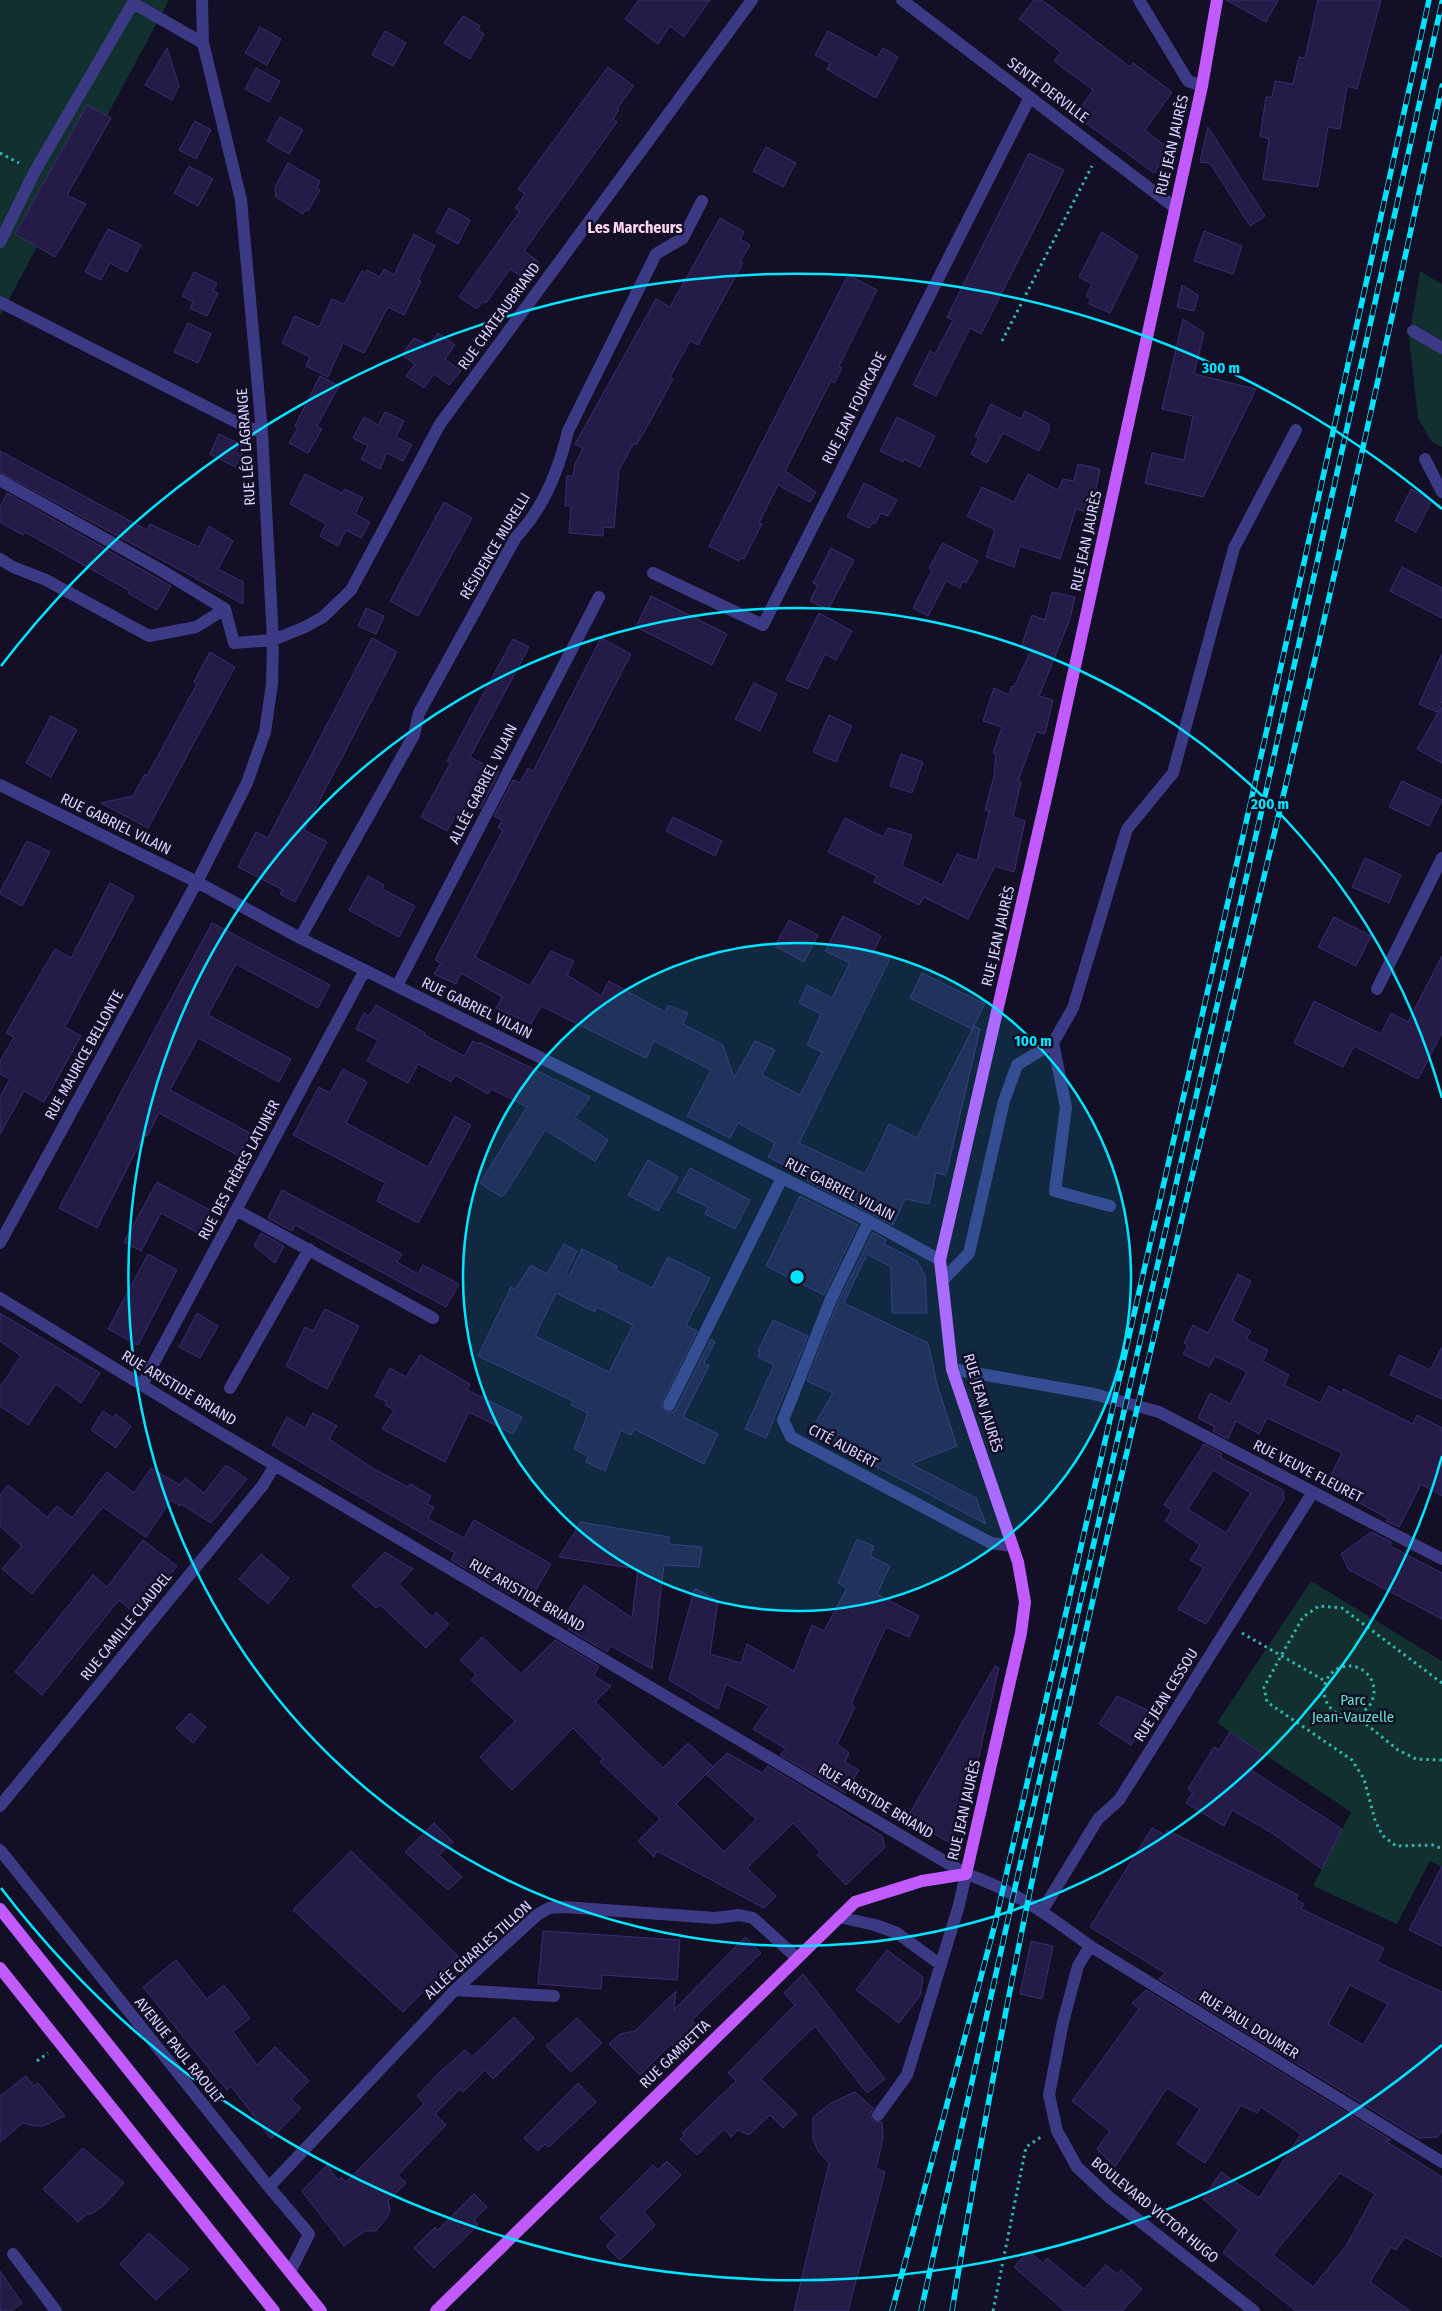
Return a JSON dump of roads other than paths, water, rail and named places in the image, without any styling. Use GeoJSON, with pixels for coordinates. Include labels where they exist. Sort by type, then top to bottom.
{"type":"FeatureCollection","features":[{"type":"Feature","properties":{"kind":"main road","name":"RUE JEAN JAURÈS"},"geometry":{"type":"LineString","coordinates":[[966,1874],[1024,1614],[1024,1590],[1012,1546],[952,1369],[940,1260],[1049,785],[1202,86],[1217,0]]}},
{"type":"Feature","properties":{"kind":"main road","name":"RUE GAMBETTA"},"geometry":{"type":"LineString","coordinates":[[436,2311],[855,1902],[922,1881],[966,1874]]}},
{"type":"Feature","properties":{"kind":"main road"},"geometry":{"type":"LineString","coordinates":[[0,1909],[321,2311]]}},
{"type":"Feature","properties":{"kind":"main road"},"geometry":{"type":"LineString","coordinates":[[0,1968],[274,2311]]}},
{"type":"Feature","properties":{"kind":"street","name":"RUE LÉO LAGRANGE"},"geometry":{"type":"LineString","coordinates":[[197,882],[247,783],[265,732],[272,684],[273,640],[262,432],[242,200],[203,43],[202,0]]}},
{"type":"Feature","properties":{"kind":"street","name":"RUE CHATEAUBRIAND"},"geometry":{"type":"LineString","coordinates":[[225,609],[234,643],[273,640],[305,627],[323,617],[351,590],[440,424],[752,0]]}},
{"type":"Feature","properties":{"kind":"street","name":"SENTE DERVILLE"},"geometry":{"type":"LineString","coordinates":[[902,0],[1174,207]]}},
{"type":"Feature","properties":{"kind":"street"},"geometry":{"type":"LineString","coordinates":[[1139,0],[1188,81],[1202,86]]}},
{"type":"Feature","properties":{"kind":"street"},"geometry":{"type":"LineString","coordinates":[[0,242],[35,171],[133,3],[203,43]]}},
{"type":"Feature","properties":{"kind":"street","name":"RUE JEAN FOURCADE"},"geometry":{"type":"LineString","coordinates":[[653,573],[763,626],[1030,97]]}},
{"type":"Feature","properties":{"kind":"street","name":"RÉSIDENCE MURELLI"},"geometry":{"type":"LineString","coordinates":[[300,938],[414,735],[419,713],[516,537],[531,521],[561,460],[568,431],[656,254],[683,238],[702,201]]}},
{"type":"Feature","properties":{"kind":"street"},"geometry":{"type":"LineString","coordinates":[[0,302],[246,427],[262,432]]}},
{"type":"Feature","properties":{"kind":"street"},"geometry":{"type":"LineString","coordinates":[[1413,331],[1442,348]]}},
{"type":"Feature","properties":{"kind":"street"},"geometry":{"type":"LineString","coordinates":[[942,1280],[969,1253],[1004,1101],[1017,1065],[1053,1042],[1073,1008],[1127,830],[1173,773],[1234,548],[1296,430]]}},
{"type":"Feature","properties":{"kind":"street"},"geometry":{"type":"LineString","coordinates":[[1425,460],[1442,492]]}},
{"type":"Feature","properties":{"kind":"street"},"geometry":{"type":"LineString","coordinates":[[0,480],[159,569],[225,609],[196,627],[149,636],[46,580],[13,567],[0,559]]}},
{"type":"Feature","properties":{"kind":"street","name":"ALLÉE GABRIEL VILAIN"},"geometry":{"type":"LineString","coordinates":[[397,986],[599,596]]}},
{"type":"Feature","properties":{"kind":"street","name":"RUE GABRIEL VILAIN"},"geometry":{"type":"LineString","coordinates":[[0,785],[197,882],[300,938],[869,1221],[940,1260]]}},
{"type":"Feature","properties":{"kind":"street"},"geometry":{"type":"LineString","coordinates":[[1377,989],[1442,858]]}},
{"type":"Feature","properties":{"kind":"street","name":"RUE MAURICE BELLONTE"},"geometry":{"type":"LineString","coordinates":[[0,1242],[197,882]]}},
{"type":"Feature","properties":{"kind":"street","name":"RUE DES FRÈRES LATUNER"},"geometry":{"type":"LineString","coordinates":[[142,1385],[365,970]]}},
{"type":"Feature","properties":{"kind":"street"},"geometry":{"type":"LineString","coordinates":[[1053,1042],[1066,1107],[1054,1191],[1110,1206]]}},
{"type":"Feature","properties":{"kind":"street"},"geometry":{"type":"LineString","coordinates":[[669,1404],[782,1178]]}},
{"type":"Feature","properties":{"kind":"street"},"geometry":{"type":"LineString","coordinates":[[236,1210],[433,1318]]}},
{"type":"Feature","properties":{"kind":"street","name":"CITÉ AUBERT"},"geometry":{"type":"LineString","coordinates":[[869,1221],[831,1299],[783,1420],[791,1437],[991,1543],[1012,1546]]}},
{"type":"Feature","properties":{"kind":"street"},"geometry":{"type":"LineString","coordinates":[[230,1388],[309,1250]]}},
{"type":"Feature","properties":{"kind":"street","name":"RUE ARISTIDE BRIAND"},"geometry":{"type":"LineString","coordinates":[[0,1298],[274,1465],[966,1874],[986,1880],[1042,1911]]}},
{"type":"Feature","properties":{"kind":"street","name":"RUE VEUVE FLEURET"},"geometry":{"type":"LineString","coordinates":[[952,1369],[1094,1394],[1159,1412],[1442,1559]]}},
{"type":"Feature","properties":{"kind":"street","name":"RUE CAMILLE CLAUDEL"},"geometry":{"type":"LineString","coordinates":[[0,1806],[263,1485],[274,1465]]}},
{"type":"Feature","properties":{"kind":"street","name":"RUE JEAN CESSOU"},"geometry":{"type":"LineString","coordinates":[[1042,1911],[1098,1819],[1120,1800],[1313,1492]]}},
{"type":"Feature","properties":{"kind":"street","name":"AVENUE PAUL RAOULT"},"geometry":{"type":"LineString","coordinates":[[0,1850],[269,2187],[309,2234],[290,2272]]}},
{"type":"Feature","properties":{"kind":"street"},"geometry":{"type":"LineString","coordinates":[[878,2114],[907,2075],[959,1904],[966,1874]]}},
{"type":"Feature","properties":{"kind":"street","name":"ALLÉE CHARLES TILLON"},"geometry":{"type":"LineString","coordinates":[[269,2187],[454,1990],[537,1915],[549,1908],[564,1907],[715,1918],[739,1915],[753,1918],[797,1958]]}},
{"type":"Feature","properties":{"kind":"street","name":"RUE PAUL DOUMER"},"geometry":{"type":"LineString","coordinates":[[1042,1911],[1090,1946],[1442,2162]]}},
{"type":"Feature","properties":{"kind":"street"},"geometry":{"type":"LineString","coordinates":[[839,1917],[875,1925],[897,1933],[941,1965]]}},
{"type":"Feature","properties":{"kind":"street","name":"BOULEVARD VICTOR HUGO"},"geometry":{"type":"LineString","coordinates":[[1090,1946],[1078,1966],[1063,2022],[1049,2095],[1056,2127],[1077,2168],[1109,2197],[1254,2311]]}},
{"type":"Feature","properties":{"kind":"street"},"geometry":{"type":"LineString","coordinates":[[454,1990],[554,1996]]}},
{"type":"Feature","properties":{"kind":"street"},"geometry":{"type":"LineString","coordinates":[[13,2254],[56,2311]]}},
{"type":"Feature","properties":{"kind":"railway"},"geometry":{"type":"LineString","coordinates":[[892,2311],[995,1924],[1253,792],[1429,0]]}},
{"type":"Feature","properties":{"kind":"railway"},"geometry":{"type":"LineString","coordinates":[[921,2311],[1021,1861],[1265,796],[1442,2]]}},
{"type":"Feature","properties":{"kind":"railway"},"geometry":{"type":"LineString","coordinates":[[952,2311],[985,2121],[1022,1931],[1062,1742],[1147,1365],[1282,801],[1384,354],[1442,86]]}},
{"type":"Feature","properties":{"kind":"district","name":"Les Marcheurs"},"geometry":{"type":"Point","coordinates":[635,227]}},
{"type":"Feature","properties":{"kind":"park label","name":"Parc Jean-Vauzelle"},"geometry":{"type":"Point","coordinates":[1353,1708]}}]}
